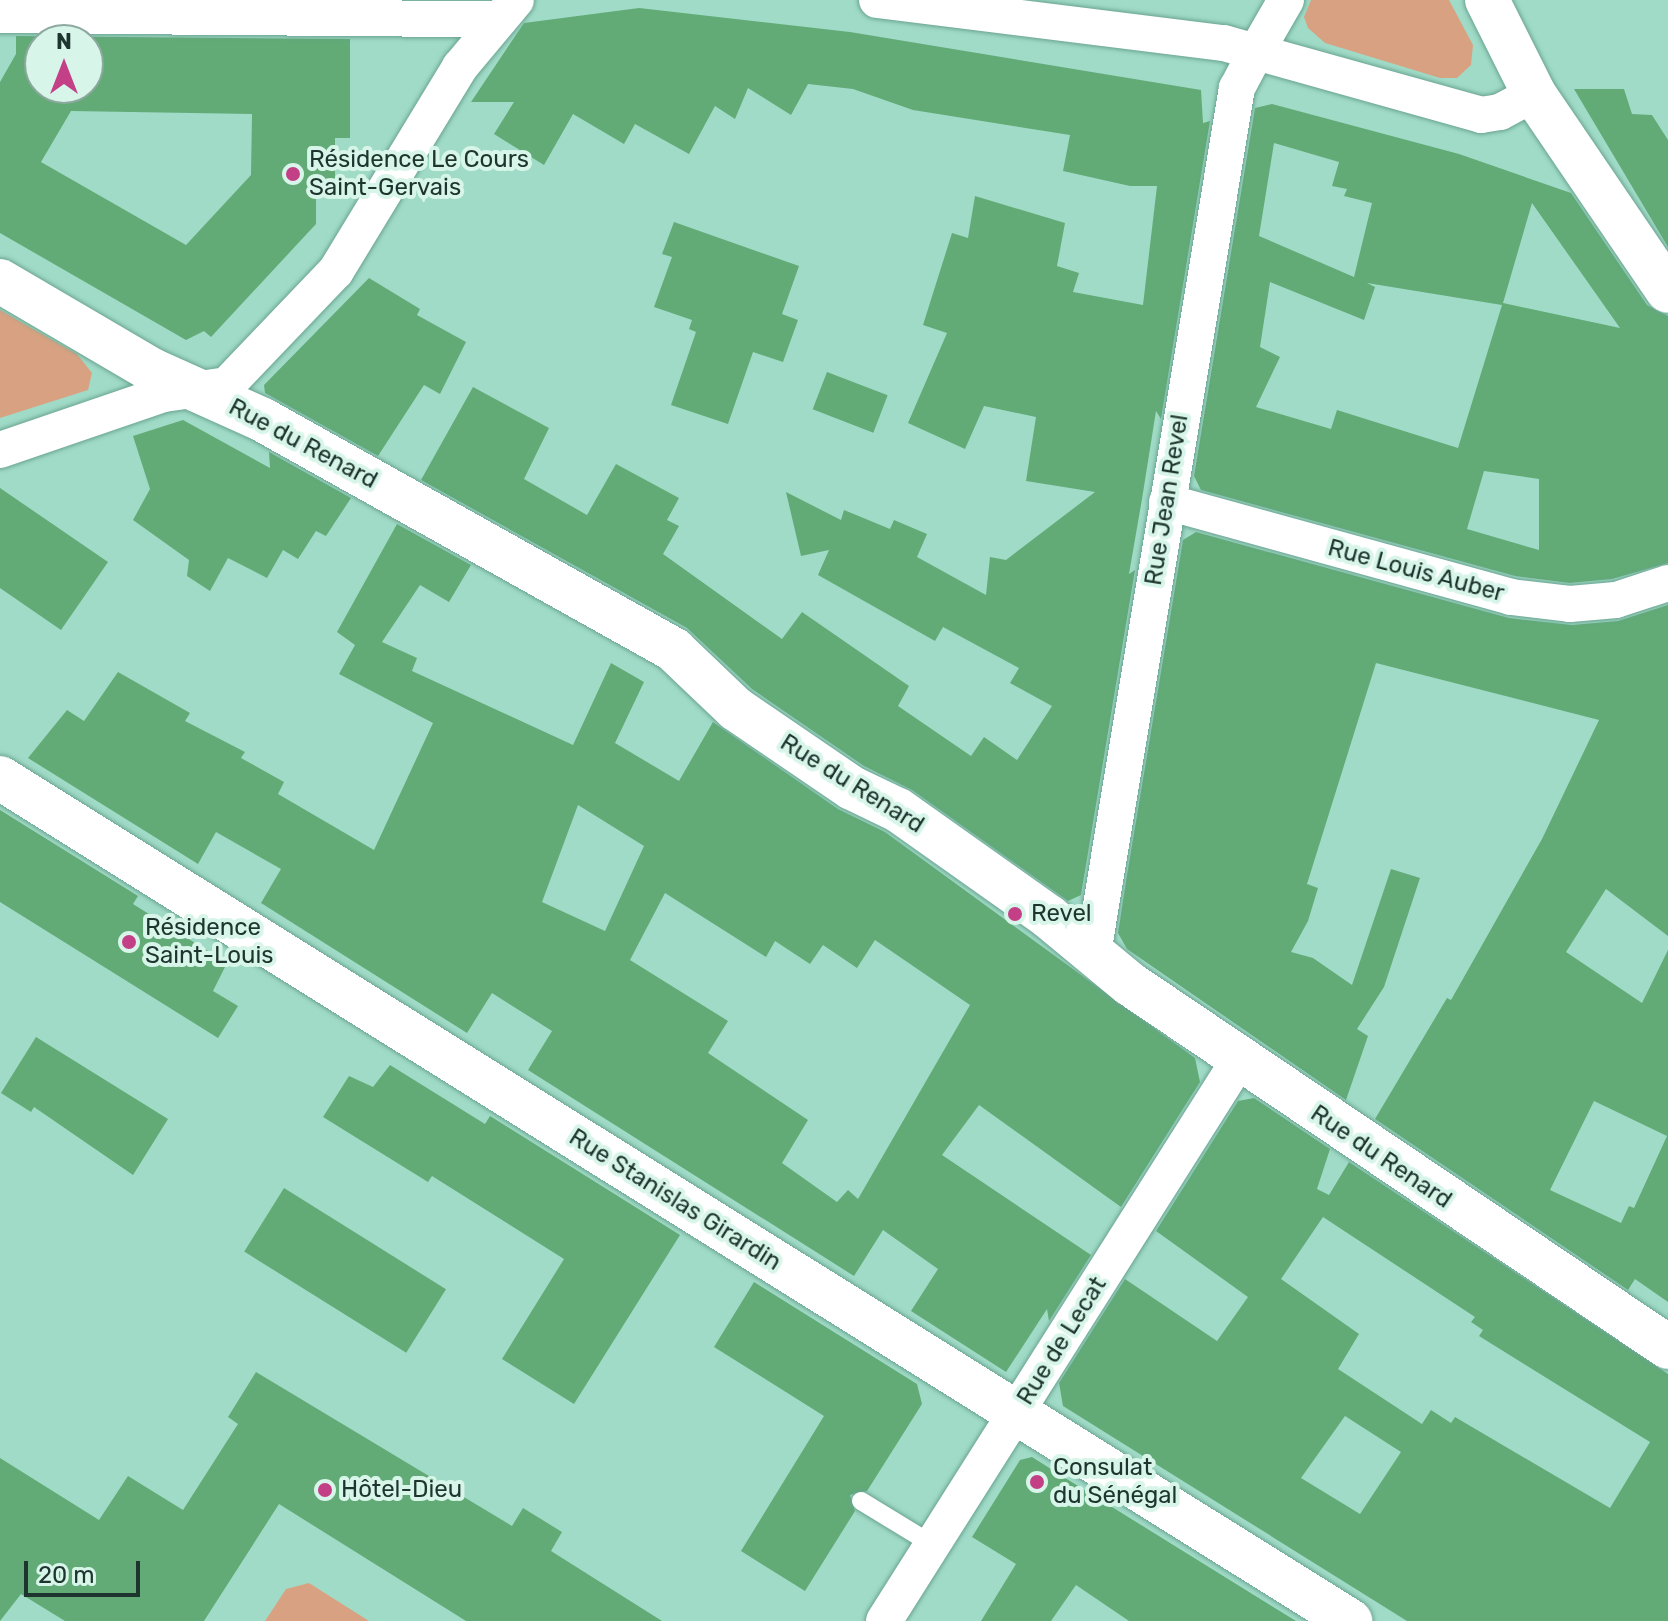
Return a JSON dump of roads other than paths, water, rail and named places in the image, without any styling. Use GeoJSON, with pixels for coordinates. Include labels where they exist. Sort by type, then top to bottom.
{"type":"FeatureCollection","features":[{"type":"Feature","properties":{"kind":"street"},"geometry":{"type":"LineString","coordinates":[[877,0],[1224,43],[1481,115],[1500,112],[1534,94]]}},
{"type":"Feature","properties":{"kind":"street","name":"Rue Jean Revel"},"geometry":{"type":"LineString","coordinates":[[1093,953],[1237,88],[1286,0]]}},
{"type":"Feature","properties":{"kind":"street"},"geometry":{"type":"LineString","coordinates":[[1487,0],[1534,94],[1668,291]]}},
{"type":"Feature","properties":{"kind":"street"},"geometry":{"type":"LineString","coordinates":[[0,15],[508,10]]}},
{"type":"Feature","properties":{"kind":"street"},"geometry":{"type":"LineString","coordinates":[[0,450],[164,394],[227,385],[336,271],[460,67],[508,10]]}},
{"type":"Feature","properties":{"kind":"street","name":"Rue du Renard"},"geometry":{"type":"LineString","coordinates":[[0,281],[196,390],[263,420],[662,643],[736,709],[852,788],[898,810],[1239,1060],[1668,1347]]}},
{"type":"Feature","properties":{"kind":"street","name":"Rue Louis Auber"},"geometry":{"type":"LineString","coordinates":[[1167,502],[1511,597],[1570,604],[1616,600],[1668,583]]}},
{"type":"Feature","properties":{"kind":"street","name":"Rue Stanislas Girardin"},"geometry":{"type":"LineString","coordinates":[[0,778],[1350,1621]]}},
{"type":"Feature","properties":{"kind":"street","name":"Rue de Lecat"},"geometry":{"type":"LineString","coordinates":[[884,1621],[1239,1060]]}},
{"type":"Feature","properties":{"kind":"lane"},"geometry":{"type":"LineString","coordinates":[[861,1501],[933,1545]]}},
{"type":"Feature","properties":{"kind":"place","name":"Résidence Le Cours Saint-Gervais"},"geometry":{"type":"Point","coordinates":[293,174]}},
{"type":"Feature","properties":{"kind":"place","name":"Revel"},"geometry":{"type":"Point","coordinates":[1015,914]}},
{"type":"Feature","properties":{"kind":"place","name":"Résidence Saint-Louis"},"geometry":{"type":"Point","coordinates":[129,942]}},
{"type":"Feature","properties":{"kind":"place","name":"Consulat du Sénégal"},"geometry":{"type":"Point","coordinates":[1037,1482]}},
{"type":"Feature","properties":{"kind":"place","name":"Hôtel-Dieu"},"geometry":{"type":"Point","coordinates":[325,1490]}}]}
